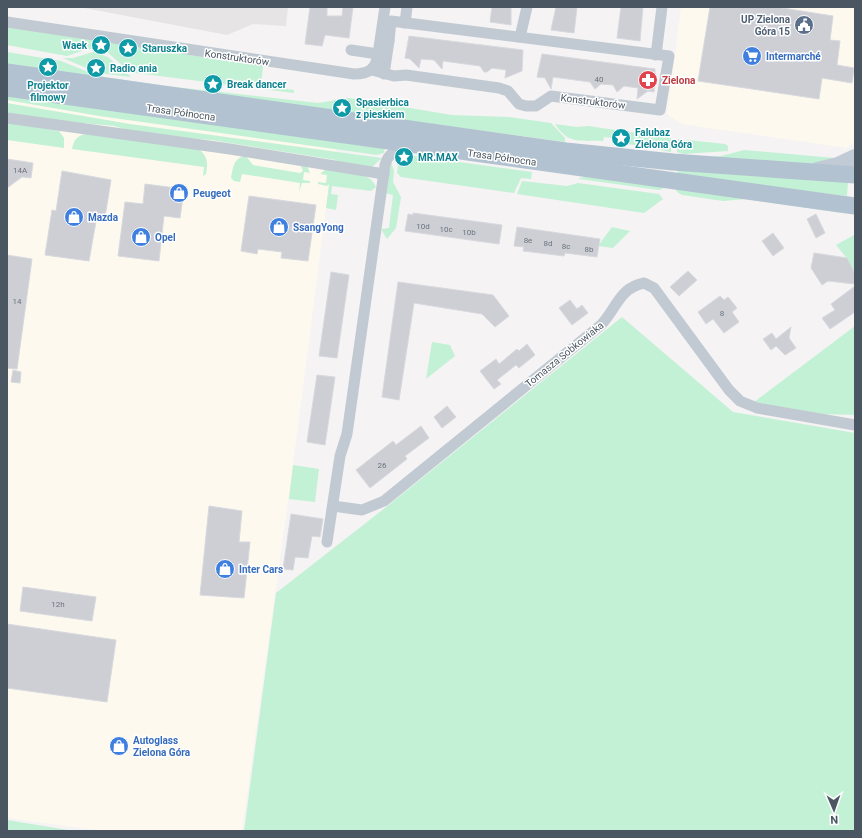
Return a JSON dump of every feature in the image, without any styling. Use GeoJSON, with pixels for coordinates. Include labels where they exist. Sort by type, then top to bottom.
{"type":"FeatureCollection","features":[{"type":"Feature","properties":{"kind":"main road","name":"Trasa Północna"},"geometry":{"type":"LineString","coordinates":[[7,72],[566,151],[673,162],[855,175]]}},
{"type":"Feature","properties":{"kind":"main road","name":"Trasa Północna"},"geometry":{"type":"LineString","coordinates":[[7,88],[855,206]]}},
{"type":"Feature","properties":{"kind":"main road"},"geometry":{"type":"LineString","coordinates":[[808,172],[833,166],[855,157]]}},
{"type":"Feature","properties":{"kind":"street"},"geometry":{"type":"LineString","coordinates":[[384,74],[385,7]]}},
{"type":"Feature","properties":{"kind":"street"},"geometry":{"type":"LineString","coordinates":[[405,23],[407,7]]}},
{"type":"Feature","properties":{"kind":"street"},"geometry":{"type":"LineString","coordinates":[[520,37],[526,7]]}},
{"type":"Feature","properties":{"kind":"street"},"geometry":{"type":"LineString","coordinates":[[656,55],[662,7]]}},
{"type":"Feature","properties":{"kind":"street","name":"Konstruktorów"},"geometry":{"type":"LineString","coordinates":[[7,22],[354,74],[362,74],[372,70],[384,74],[500,88],[508,91],[519,104],[526,106],[536,106],[551,96],[660,110],[669,56],[391,21],[384,40]]}},
{"type":"Feature","properties":{"kind":"street"},"geometry":{"type":"LineString","coordinates":[[372,70],[377,62],[378,54],[384,40]]}},
{"type":"Feature","properties":{"kind":"street"},"geometry":{"type":"LineString","coordinates":[[351,50],[378,54]]}},
{"type":"Feature","properties":{"kind":"street"},"geometry":{"type":"LineString","coordinates":[[7,118],[230,149],[384,174]]}},
{"type":"Feature","properties":{"kind":"street"},"geometry":{"type":"LineString","coordinates":[[328,542],[340,456],[347,434],[387,158],[398,150],[419,146]]}},
{"type":"Feature","properties":{"kind":"street","name":"Tomasza Sobkowiaka"},"geometry":{"type":"LineString","coordinates":[[333,506],[362,510],[384,502],[601,325],[610,316],[626,290],[644,283],[654,288],[729,390],[740,401],[757,408],[855,425]]}},
{"type":"Feature","properties":{"kind":"shaded area"},"geometry":{"type":"Polygon","coordinates":[[[79,7],[288,7],[286,26],[253,24],[227,35],[79,7]]]}},
{"type":"Feature","properties":{"kind":"shaded area"},"geometry":{"type":"Polygon","coordinates":[[[681,7],[855,7],[855,141],[847,148],[681,124],[667,114],[681,7]]]}},
{"type":"Feature","properties":{"kind":"shaded area"},"geometry":{"type":"Polygon","coordinates":[[[7,82],[340,129],[327,201],[293,465],[242,831],[103,831],[7,818],[7,82]]]}},
{"type":"Feature","properties":{"kind":"green space"},"geometry":{"type":"Polygon","coordinates":[[[7,27],[263,66],[261,86],[294,90],[294,93],[136,73],[132,71],[131,73],[106,51],[97,49],[88,49],[67,56],[7,45],[7,27]]]}},
{"type":"Feature","properties":{"kind":"green space"},"geometry":{"type":"Polygon","coordinates":[[[7,52],[61,61],[98,76],[166,86],[318,103],[349,98],[452,115],[509,117],[551,123],[565,138],[565,142],[7,66],[7,52]]]}},
{"type":"Feature","properties":{"kind":"green space"},"geometry":{"type":"Polygon","coordinates":[[[93,52],[108,57],[131,77],[98,73],[63,58],[73,58],[93,52]]]}},
{"type":"Feature","properties":{"kind":"green space"},"geometry":{"type":"Polygon","coordinates":[[[7,93],[385,146],[384,153],[377,155],[99,116],[7,100],[7,93]]]}},
{"type":"Feature","properties":{"kind":"green space"},"geometry":{"type":"Polygon","coordinates":[[[7,103],[130,124],[382,158],[372,167],[342,165],[336,160],[211,140],[145,135],[114,126],[7,116],[7,103]]]}},
{"type":"Feature","properties":{"kind":"green space"},"geometry":{"type":"Polygon","coordinates":[[[7,122],[59,131],[64,138],[64,148],[7,140],[7,122]]]}},
{"type":"Feature","properties":{"kind":"green space"},"geometry":{"type":"Polygon","coordinates":[[[555,124],[577,127],[588,126],[671,138],[671,152],[612,141],[612,138],[604,137],[603,141],[576,140],[565,135],[555,124]]]}},
{"type":"Feature","properties":{"kind":"green space"},"geometry":{"type":"Polygon","coordinates":[[[86,134],[199,149],[207,160],[206,174],[203,176],[204,167],[72,149],[76,139],[86,134]]]}},
{"type":"Feature","properties":{"kind":"green space"},"geometry":{"type":"Polygon","coordinates":[[[678,139],[725,144],[728,146],[728,151],[683,154],[677,152],[678,139]]]}},
{"type":"Feature","properties":{"kind":"green space"},"geometry":{"type":"Polygon","coordinates":[[[744,150],[846,159],[821,164],[692,158],[721,156],[744,150]]]}},
{"type":"Feature","properties":{"kind":"green space"},"geometry":{"type":"Polygon","coordinates":[[[408,155],[532,172],[531,179],[521,178],[514,193],[401,177],[397,173],[398,164],[396,158],[408,155]]]}},
{"type":"Feature","properties":{"kind":"green space"},"geometry":{"type":"Polygon","coordinates":[[[243,156],[246,156],[253,165],[300,173],[303,171],[301,166],[307,166],[310,173],[304,172],[303,180],[310,181],[310,183],[302,183],[299,192],[300,183],[242,174],[240,182],[234,181],[231,178],[234,165],[237,160],[243,156]]]}},
{"type":"Feature","properties":{"kind":"green space"},"geometry":{"type":"Polygon","coordinates":[[[391,162],[394,171],[393,182],[401,197],[396,228],[387,239],[381,229],[389,228],[393,195],[385,193],[391,162]]]}},
{"type":"Feature","properties":{"kind":"green space"},"geometry":{"type":"Polygon","coordinates":[[[678,168],[848,182],[847,196],[677,176],[678,168]]]}},
{"type":"Feature","properties":{"kind":"green space"},"geometry":{"type":"Polygon","coordinates":[[[326,169],[354,173],[368,177],[373,181],[376,187],[371,191],[332,186],[331,194],[338,195],[336,210],[326,208],[329,184],[327,186],[318,184],[318,182],[326,183],[327,175],[320,174],[326,169]]]}},
{"type":"Feature","properties":{"kind":"green space"},"geometry":{"type":"Polygon","coordinates":[[[585,177],[665,185],[664,188],[659,190],[579,179],[585,177]]]}},
{"type":"Feature","properties":{"kind":"green space"},"geometry":{"type":"Polygon","coordinates":[[[522,181],[567,186],[578,183],[659,194],[663,199],[644,213],[517,194],[522,181]]]}},
{"type":"Feature","properties":{"kind":"green space"},"geometry":{"type":"Polygon","coordinates":[[[675,187],[845,211],[842,213],[746,199],[723,201],[682,195],[677,192],[675,187]]]}},
{"type":"Feature","properties":{"kind":"green space"},"geometry":{"type":"Polygon","coordinates":[[[612,227],[630,231],[613,248],[598,246],[612,227]]]}},
{"type":"Feature","properties":{"kind":"green space"},"geometry":{"type":"Polygon","coordinates":[[[854,235],[855,274],[846,257],[836,245],[854,235]]]}},
{"type":"Feature","properties":{"kind":"green space"},"geometry":{"type":"Polygon","coordinates":[[[622,317],[733,412],[855,433],[855,831],[244,831],[276,593],[385,508],[622,317]]]}},
{"type":"Feature","properties":{"kind":"green space"},"geometry":{"type":"Polygon","coordinates":[[[855,326],[855,415],[821,414],[754,402],[855,326]]]}},
{"type":"Feature","properties":{"kind":"green space"},"geometry":{"type":"Polygon","coordinates":[[[432,342],[450,345],[455,356],[426,379],[432,342]]]}},
{"type":"Feature","properties":{"kind":"green space"},"geometry":{"type":"Polygon","coordinates":[[[293,465],[319,469],[315,502],[289,499],[293,465]]]}},
{"type":"Feature","properties":{"kind":"green space"},"geometry":{"type":"Polygon","coordinates":[[[7,820],[74,831],[7,831],[7,820]]]}},
{"type":"Feature","properties":{"kind":"building"},"geometry":{"type":"Polygon","coordinates":[[[310,7],[327,7],[327,16],[342,16],[343,7],[353,7],[349,38],[325,35],[322,46],[305,44],[310,7]]]}},
{"type":"Feature","properties":{"kind":"building"},"geometry":{"type":"Polygon","coordinates":[[[492,7],[511,7],[511,25],[490,22],[492,7]]]}},
{"type":"Feature","properties":{"kind":"building"},"geometry":{"type":"Polygon","coordinates":[[[556,7],[577,7],[574,33],[551,30],[556,7]]]}},
{"type":"Feature","properties":{"kind":"building"},"geometry":{"type":"Polygon","coordinates":[[[621,7],[643,7],[640,41],[617,38],[621,7]]]}},
{"type":"Feature","properties":{"kind":"building"},"geometry":{"type":"Polygon","coordinates":[[[710,7],[776,7],[833,16],[830,40],[840,41],[837,65],[854,68],[852,83],[822,78],[819,99],[698,81],[710,7]]]}},
{"type":"Feature","properties":{"kind":"building"},"geometry":{"type":"Polygon","coordinates":[[[409,36],[523,50],[522,71],[505,78],[506,70],[492,68],[487,72],[484,72],[480,66],[443,61],[442,69],[434,60],[421,59],[419,68],[410,59],[405,58],[409,36]]]}},
{"type":"Feature","properties":{"kind":"building"},"geometry":{"type":"Polygon","coordinates":[[[542,54],[655,69],[654,92],[648,91],[637,99],[638,88],[624,86],[617,92],[613,85],[601,84],[595,89],[590,82],[553,77],[551,89],[545,78],[537,77],[542,54]]]}},
{"type":"Feature","properties":{"kind":"building"},"geometry":{"type":"Polygon","coordinates":[[[93,58],[101,59],[100,69],[91,68],[93,58]]]}},
{"type":"Feature","properties":{"kind":"building"},"geometry":{"type":"Polygon","coordinates":[[[7,159],[33,163],[31,178],[22,177],[7,188],[7,159]]]}},
{"type":"Feature","properties":{"kind":"building","name":"Mazda"},"geometry":{"type":"Polygon","coordinates":[[[62,171],[111,180],[105,217],[97,216],[89,261],[45,255],[52,210],[56,211],[62,171]]]}},
{"type":"Feature","properties":{"kind":"building","name":"Opel"},"geometry":{"type":"Polygon","coordinates":[[[145,184],[184,189],[180,218],[164,216],[159,261],[118,256],[125,202],[143,204],[145,184]]]}},
{"type":"Feature","properties":{"kind":"building","name":"SsangYong"},"geometry":{"type":"Polygon","coordinates":[[[249,196],[316,205],[308,261],[281,258],[282,252],[258,249],[257,254],[241,251],[249,196]]]}},
{"type":"Feature","properties":{"kind":"building"},"geometry":{"type":"Polygon","coordinates":[[[413,213],[502,225],[499,244],[405,231],[408,214],[413,215],[413,213]]]}},
{"type":"Feature","properties":{"kind":"building"},"geometry":{"type":"Polygon","coordinates":[[[816,214],[825,233],[816,238],[807,219],[816,214]]]}},
{"type":"Feature","properties":{"kind":"building"},"geometry":{"type":"Polygon","coordinates":[[[517,227],[600,239],[597,257],[565,253],[564,256],[523,251],[524,247],[514,246],[517,227]]]}},
{"type":"Feature","properties":{"kind":"building"},"geometry":{"type":"Polygon","coordinates":[[[773,233],[784,248],[773,256],[762,241],[773,233]]]}},
{"type":"Feature","properties":{"kind":"building"},"geometry":{"type":"Polygon","coordinates":[[[814,253],[847,258],[855,274],[855,284],[828,281],[822,285],[811,268],[814,253]]]}},
{"type":"Feature","properties":{"kind":"building"},"geometry":{"type":"Polygon","coordinates":[[[7,255],[32,259],[17,369],[7,368],[7,255]]]}},
{"type":"Feature","properties":{"kind":"building"},"geometry":{"type":"Polygon","coordinates":[[[688,271],[697,280],[679,296],[670,287],[688,271]]]}},
{"type":"Feature","properties":{"kind":"building"},"geometry":{"type":"Polygon","coordinates":[[[331,272],[349,275],[337,358],[319,356],[331,272]]]}},
{"type":"Feature","properties":{"kind":"building"},"geometry":{"type":"Polygon","coordinates":[[[398,282],[493,295],[509,316],[495,327],[482,314],[414,303],[399,400],[382,397],[398,282]]]}},
{"type":"Feature","properties":{"kind":"building"},"geometry":{"type":"Polygon","coordinates":[[[855,286],[855,312],[830,329],[822,318],[835,310],[831,304],[855,286]]]}},
{"type":"Feature","properties":{"kind":"building"},"geometry":{"type":"Polygon","coordinates":[[[720,296],[724,300],[728,297],[737,308],[732,312],[739,322],[724,333],[713,319],[706,324],[698,312],[720,296]]]}},
{"type":"Feature","properties":{"kind":"building"},"geometry":{"type":"Polygon","coordinates":[[[570,300],[577,309],[582,305],[588,313],[572,325],[559,308],[570,300]]]}},
{"type":"Feature","properties":{"kind":"building"},"geometry":{"type":"Polygon","coordinates":[[[791,327],[789,338],[796,348],[785,355],[776,346],[771,350],[763,339],[772,333],[776,339],[791,327]]]}},
{"type":"Feature","properties":{"kind":"building"},"geometry":{"type":"Polygon","coordinates":[[[527,344],[535,355],[519,368],[516,365],[497,380],[501,384],[494,389],[480,371],[496,359],[499,364],[517,349],[519,351],[527,344]]]}},
{"type":"Feature","properties":{"kind":"building"},"geometry":{"type":"Polygon","coordinates":[[[13,370],[21,372],[20,383],[11,382],[13,370]]]}},
{"type":"Feature","properties":{"kind":"building"},"geometry":{"type":"Polygon","coordinates":[[[317,375],[335,377],[325,445],[307,442],[317,375]]]}},
{"type":"Feature","properties":{"kind":"building"},"geometry":{"type":"Polygon","coordinates":[[[447,406],[456,417],[442,428],[434,417],[447,406]]]}},
{"type":"Feature","properties":{"kind":"building"},"geometry":{"type":"Polygon","coordinates":[[[421,426],[429,438],[405,456],[407,459],[370,488],[356,470],[393,441],[396,445],[421,426]]]}},
{"type":"Feature","properties":{"kind":"building","name":"Inter Cars"},"geometry":{"type":"Polygon","coordinates":[[[209,506],[242,511],[239,542],[250,542],[244,598],[200,595],[209,506]]]}},
{"type":"Feature","properties":{"kind":"building"},"geometry":{"type":"Polygon","coordinates":[[[291,514],[323,519],[320,537],[312,536],[308,558],[295,557],[293,570],[283,569],[291,514]]]}},
{"type":"Feature","properties":{"kind":"building"},"geometry":{"type":"Polygon","coordinates":[[[23,587],[96,597],[92,621],[20,611],[23,587]]]}},
{"type":"Feature","properties":{"kind":"building"},"geometry":{"type":"Polygon","coordinates":[[[7,624],[116,640],[107,702],[7,688],[7,624]]]}},
{"type":"Feature","properties":{"kind":"place","name":"UP Zielona Góra 15"},"geometry":{"type":"Point","coordinates":[804,25]}},
{"type":"Feature","properties":{"kind":"place","name":"Waek"},"geometry":{"type":"Point","coordinates":[101,45]}},
{"type":"Feature","properties":{"kind":"place","name":"Staruszka"},"geometry":{"type":"Point","coordinates":[128,48]}},
{"type":"Feature","properties":{"kind":"place","name":"Intermarché"},"geometry":{"type":"Point","coordinates":[752,56]}},
{"type":"Feature","properties":{"kind":"place","name":"Projektor filmowy"},"geometry":{"type":"Point","coordinates":[48,67]}},
{"type":"Feature","properties":{"kind":"place","name":"Radio ania"},"geometry":{"type":"Point","coordinates":[96,68]}},
{"type":"Feature","properties":{"kind":"place","name":"Zielona"},"geometry":{"type":"Point","coordinates":[648,80]}},
{"type":"Feature","properties":{"kind":"place","name":"Break dancer"},"geometry":{"type":"Point","coordinates":[213,84]}},
{"type":"Feature","properties":{"kind":"place","name":"Spasierbica z pieskiem"},"geometry":{"type":"Point","coordinates":[342,108]}},
{"type":"Feature","properties":{"kind":"place","name":"Falubaz Zielona Góra"},"geometry":{"type":"Point","coordinates":[621,138]}},
{"type":"Feature","properties":{"kind":"place","name":"MR.MAX"},"geometry":{"type":"Point","coordinates":[404,157]}},
{"type":"Feature","properties":{"kind":"place","name":"Peugeot"},"geometry":{"type":"Point","coordinates":[179,193]}},
{"type":"Feature","properties":{"kind":"place","name":"Mazda"},"geometry":{"type":"Point","coordinates":[74,217]}},
{"type":"Feature","properties":{"kind":"place","name":"SsangYong"},"geometry":{"type":"Point","coordinates":[279,227]}},
{"type":"Feature","properties":{"kind":"place","name":"Opel"},"geometry":{"type":"Point","coordinates":[141,237]}},
{"type":"Feature","properties":{"kind":"place","name":"Inter Cars"},"geometry":{"type":"Point","coordinates":[225,569]}},
{"type":"Feature","properties":{"kind":"place","name":"Autoglass Zielona Góra"},"geometry":{"type":"Point","coordinates":[119,746]}}]}
